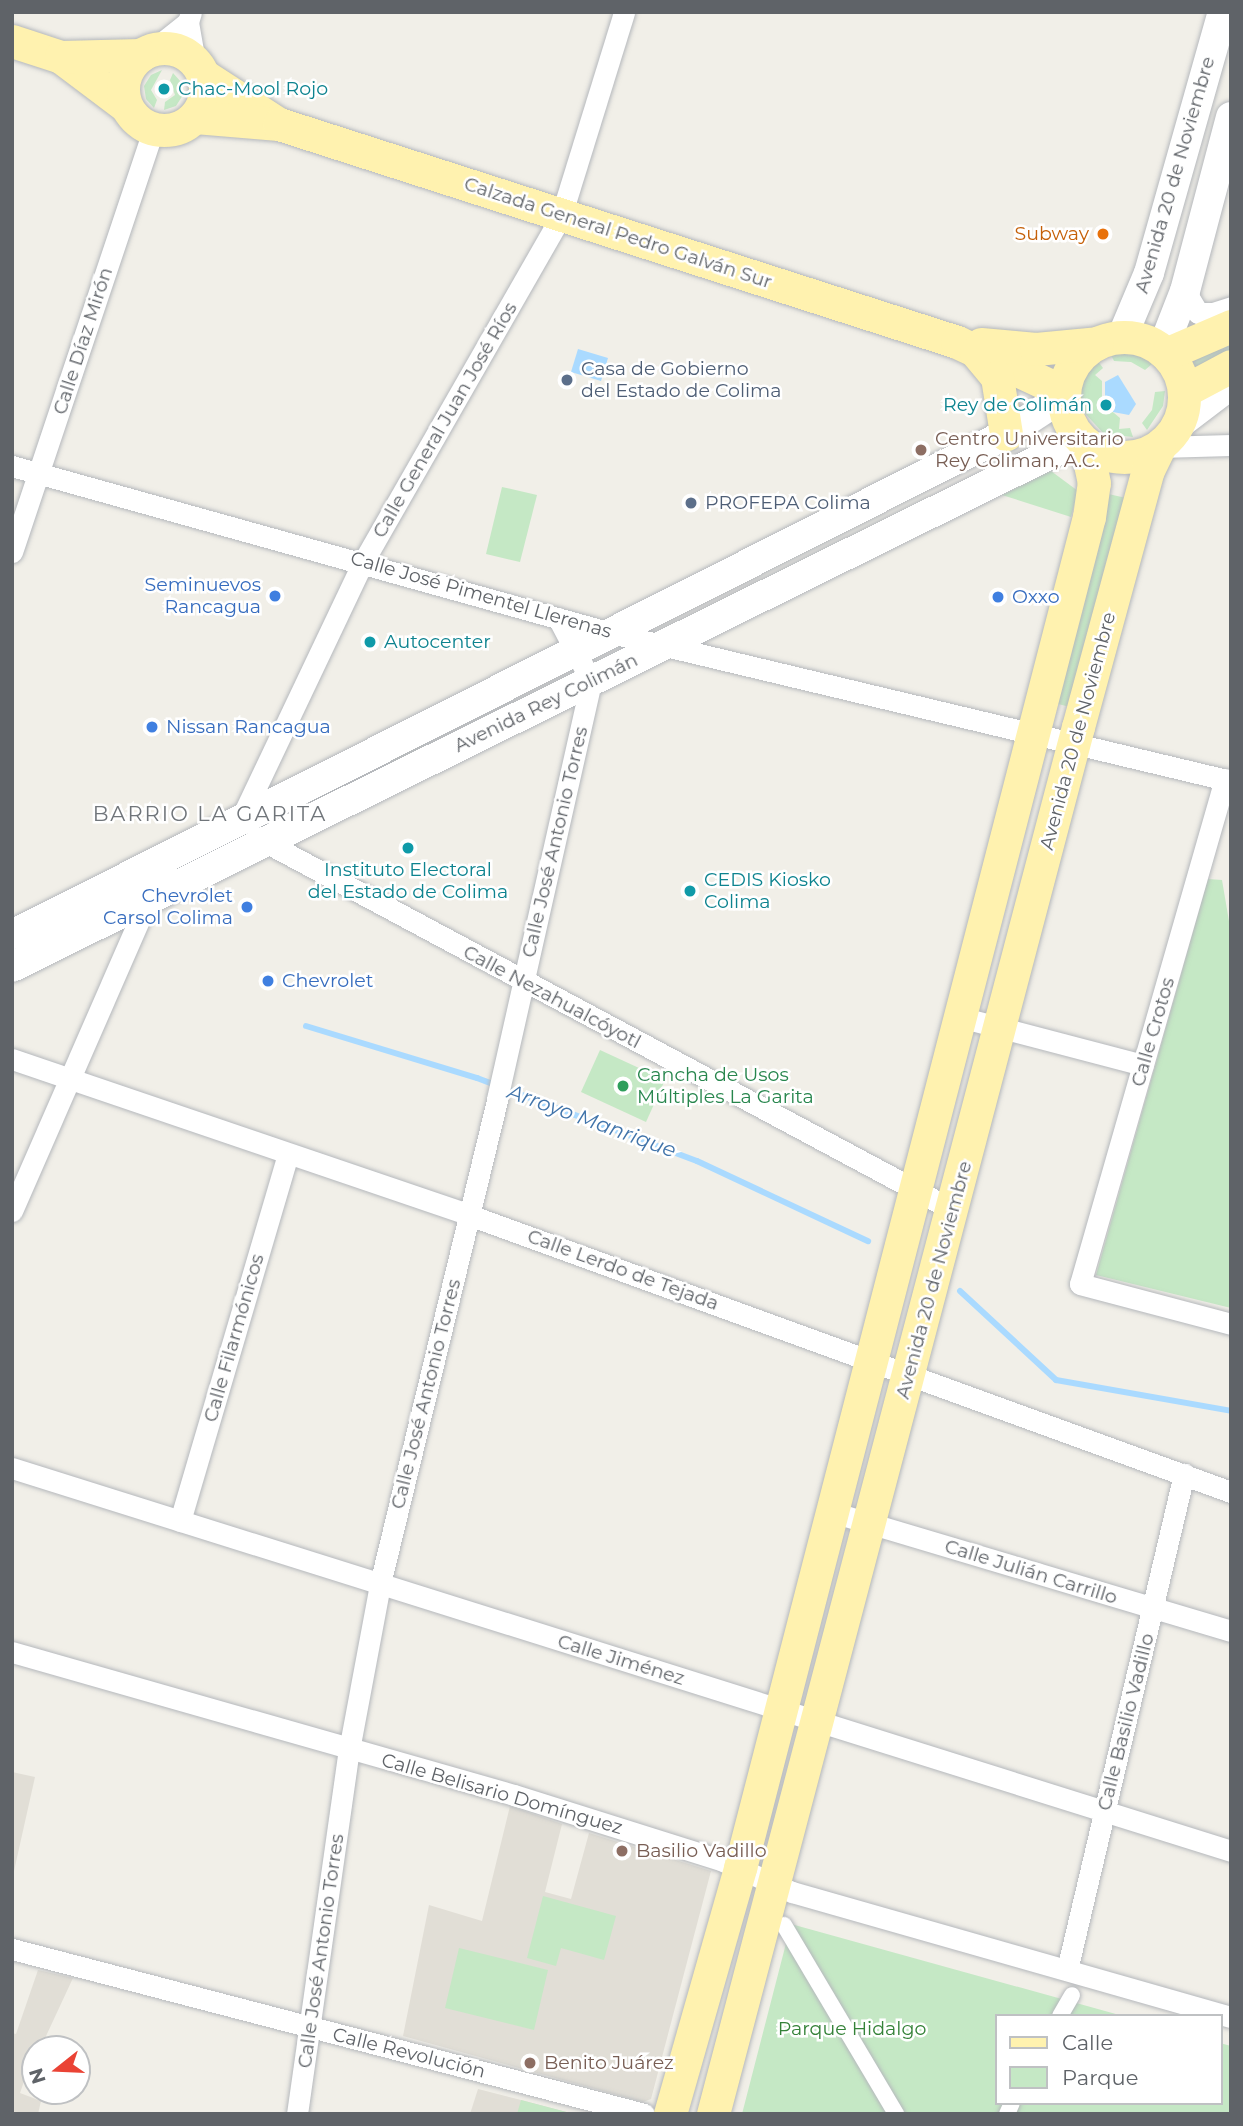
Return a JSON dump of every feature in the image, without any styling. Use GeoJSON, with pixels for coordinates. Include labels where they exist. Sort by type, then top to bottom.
{"type":"FeatureCollection","features":[{"type":"Feature","properties":{"kind":"main road","name":"Avenida 20 de Noviembre"},"geometry":{"type":"LineString","coordinates":[[1110,340],[1149,273],[1223,12]]}},
{"type":"Feature","properties":{"kind":"main road"},"geometry":{"type":"LineString","coordinates":[[12,41],[61,57],[126,106],[137,121],[153,130],[169,131],[195,117],[203,104],[199,68],[169,48],[147,52],[61,57]]}},
{"type":"Feature","properties":{"kind":"main road"},"geometry":{"type":"LineString","coordinates":[[126,106],[122,87],[128,69],[147,52]]}},
{"type":"Feature","properties":{"kind":"main road","name":"Calzada General Pedro Galván Sur"},"geometry":{"type":"LineString","coordinates":[[199,68],[279,124]]}},
{"type":"Feature","properties":{"kind":"main road","name":"Calzada General Pedro Galván Sur"},"geometry":{"type":"LineString","coordinates":[[195,117],[279,124],[966,346],[1064,394]]}},
{"type":"Feature","properties":{"kind":"main road","name":"Avenida 20 de Noviembre"},"geometry":{"type":"LineString","coordinates":[[1164,352],[1185,291],[1231,117]]}},
{"type":"Feature","properties":{"kind":"main road"},"geometry":{"type":"LineString","coordinates":[[1164,352],[1184,391],[1180,421],[1166,440],[1125,458],[1083,441],[1066,412],[1064,394],[1077,359],[1110,340],[1164,352],[1231,327]]}},
{"type":"Feature","properties":{"kind":"main road","name":"Calzada General Pedro Galván Sur"},"geometry":{"type":"LineString","coordinates":[[966,346],[1036,349],[1110,340]]}},
{"type":"Feature","properties":{"kind":"main road"},"geometry":{"type":"LineString","coordinates":[[966,346],[997,377],[1006,434]]}},
{"type":"Feature","properties":{"kind":"main road"},"geometry":{"type":"LineString","coordinates":[[1184,391],[1231,366]]}},
{"type":"Feature","properties":{"kind":"main road","name":"Avenida Rey Colimán"},"geometry":{"type":"LineString","coordinates":[[12,935],[1006,434],[1064,394]]}},
{"type":"Feature","properties":{"kind":"main road","name":"Avenida 20 de Noviembre"},"geometry":{"type":"LineString","coordinates":[[713,2114],[1001,1028],[1074,741],[1148,470],[1166,440]]}},
{"type":"Feature","properties":{"kind":"main road","name":"Avenida 20 de Noviembre"},"geometry":{"type":"LineString","coordinates":[[670,2114],[740,1868],[1089,517],[1094,483],[1083,441]]}},
{"type":"Feature","properties":{"kind":"main road","name":"Avenida Rey Colimán"},"geometry":{"type":"LineString","coordinates":[[12,967],[1083,441]]}},
{"type":"Feature","properties":{"kind":"street","name":"Calle General Juan José Ríos"},"geometry":{"type":"LineString","coordinates":[[220,864],[363,562],[561,216],[624,12]]}},
{"type":"Feature","properties":{"kind":"street"},"geometry":{"type":"LineString","coordinates":[[147,52],[189,17],[199,68]]}},
{"type":"Feature","properties":{"kind":"street","name":"Calle Díaz Mirón"},"geometry":{"type":"LineString","coordinates":[[12,552],[153,130]]}},
{"type":"Feature","properties":{"kind":"street"},"geometry":{"type":"LineString","coordinates":[[1185,291],[1198,313],[1231,307]]}},
{"type":"Feature","properties":{"kind":"street"},"geometry":{"type":"LineString","coordinates":[[1166,440],[1231,389]]}},
{"type":"Feature","properties":{"kind":"street"},"geometry":{"type":"LineString","coordinates":[[1166,440],[1231,445]]}},
{"type":"Feature","properties":{"kind":"street","name":"Calle José Pimentel Llerenas"},"geometry":{"type":"LineString","coordinates":[[12,466],[611,633],[1033,735],[1074,741],[1228,780]]}},
{"type":"Feature","properties":{"kind":"street"},"geometry":{"type":"LineString","coordinates":[[558,618],[591,681]]}},
{"type":"Feature","properties":{"kind":"street","name":"Calle José Antonio Torres"},"geometry":{"type":"LineString","coordinates":[[297,2114],[349,1750],[380,1584],[470,1215],[591,681]]}},
{"type":"Feature","properties":{"kind":"street"},"geometry":{"type":"LineString","coordinates":[[1228,780],[1231,814]]}},
{"type":"Feature","properties":{"kind":"street","name":"Calle Crotos"},"geometry":{"type":"LineString","coordinates":[[1228,780],[1080,1284],[1231,1324]]}},
{"type":"Feature","properties":{"kind":"street"},"geometry":{"type":"LineString","coordinates":[[242,819],[262,843]]}},
{"type":"Feature","properties":{"kind":"street","name":"Calle Nezahualcóyotl"},"geometry":{"type":"LineString","coordinates":[[262,843],[953,1210]]}},
{"type":"Feature","properties":{"kind":"street"},"geometry":{"type":"LineString","coordinates":[[12,1211],[148,900]]}},
{"type":"Feature","properties":{"kind":"street"},"geometry":{"type":"LineString","coordinates":[[960,1017],[1143,1065]]}},
{"type":"Feature","properties":{"kind":"street","name":"Calle Lerdo de Tejada"},"geometry":{"type":"LineString","coordinates":[[12,1059],[470,1215],[1231,1492]]}},
{"type":"Feature","properties":{"kind":"street","name":"Calle Filarmónicos"},"geometry":{"type":"LineString","coordinates":[[180,1521],[288,1155]]}},
{"type":"Feature","properties":{"kind":"street","name":"Calle Jiménez"},"geometry":{"type":"LineString","coordinates":[[12,1468],[1231,1851]]}},
{"type":"Feature","properties":{"kind":"street","name":"Calle Basilio Vadillo"},"geometry":{"type":"LineString","coordinates":[[1067,1970],[1155,1608],[1184,1474]]}},
{"type":"Feature","properties":{"kind":"street","name":"Calle Julián Carrillo"},"geometry":{"type":"LineString","coordinates":[[832,1512],[1231,1631]]}},
{"type":"Feature","properties":{"kind":"street","name":"Calle Belisario Domínguez"},"geometry":{"type":"LineString","coordinates":[[12,1652],[514,1795],[740,1868],[774,1884],[1221,2014]]}},
{"type":"Feature","properties":{"kind":"street"},"geometry":{"type":"LineString","coordinates":[[785,1926],[896,2114]]}},
{"type":"Feature","properties":{"kind":"street","name":"Calle Revolución"},"geometry":{"type":"LineString","coordinates":[[12,1950],[644,2114]]}},
{"type":"Feature","properties":{"kind":"street"},"geometry":{"type":"LineString","coordinates":[[1061,2014],[1072,1995]]}},
{"type":"Feature","properties":{"kind":"shaded area"},"geometry":{"type":"Polygon","coordinates":[[[12,1772],[35,1777],[12,1880],[12,1772]]]}},
{"type":"Feature","properties":{"kind":"shaded area"},"geometry":{"type":"Polygon","coordinates":[[[510,1806],[562,1824],[545,1892],[571,1899],[589,1833],[711,1871],[651,2099],[643,2102],[403,2036],[429,1905],[482,1921],[510,1806]]]}},
{"type":"Feature","properties":{"kind":"shaded area"},"geometry":{"type":"Polygon","coordinates":[[[38,1970],[73,1978],[47,2035],[21,2035],[21,2105],[40,2105],[38,2114],[12,2114],[12,2033],[16,2034],[38,1970]]]}},
{"type":"Feature","properties":{"kind":"shaded area"},"geometry":{"type":"Polygon","coordinates":[[[478,2089],[521,2100],[574,2114],[470,2114],[478,2089]]]}},
{"type":"Feature","properties":{"kind":"green space"},"geometry":{"type":"Polygon","coordinates":[[[162,70],[151,90],[157,100],[154,108],[146,99],[144,86],[151,75],[162,70]]]}},
{"type":"Feature","properties":{"kind":"green space"},"geometry":{"type":"Polygon","coordinates":[[[173,73],[181,82],[183,95],[176,106],[164,110],[165,102],[175,95],[170,80],[173,73]]]}},
{"type":"Feature","properties":{"kind":"green space"},"geometry":{"type":"Polygon","coordinates":[[[1231,342],[1231,351],[1196,375],[1185,351],[1231,342]]]}},
{"type":"Feature","properties":{"kind":"green space"},"geometry":{"type":"Polygon","coordinates":[[[1125,352],[1140,356],[1152,364],[1145,370],[1131,362],[1114,361],[1110,353],[1125,352]]]}},
{"type":"Feature","properties":{"kind":"green space"},"geometry":{"type":"Polygon","coordinates":[[[1097,360],[1103,368],[1095,375],[1102,381],[1102,403],[1120,418],[1119,429],[1130,428],[1133,437],[1104,434],[1081,409],[1080,383],[1097,360]]]}},
{"type":"Feature","properties":{"kind":"green space"},"geometry":{"type":"Polygon","coordinates":[[[1165,391],[1163,406],[1147,430],[1142,423],[1152,410],[1155,392],[1165,391]]]}},
{"type":"Feature","properties":{"kind":"green space"},"geometry":{"type":"Polygon","coordinates":[[[1051,471],[1078,491],[1071,517],[1002,495],[1051,471]]]}},
{"type":"Feature","properties":{"kind":"green space"},"geometry":{"type":"Polygon","coordinates":[[[502,487],[537,495],[520,562],[486,554],[502,487]]]}},
{"type":"Feature","properties":{"kind":"green space"},"geometry":{"type":"Polygon","coordinates":[[[1104,493],[1126,498],[1070,707],[1054,703],[1104,493]]]}},
{"type":"Feature","properties":{"kind":"green space"},"geometry":{"type":"Polygon","coordinates":[[[1208,879],[1222,880],[1231,933],[1231,1308],[1096,1275],[1208,879]]]}},
{"type":"Feature","properties":{"kind":"green space","name":"Cancha de Usos Múltiples La Garita"},"geometry":{"type":"Polygon","coordinates":[[[600,1050],[665,1080],[646,1122],[581,1092],[600,1050]]]}},
{"type":"Feature","properties":{"kind":"green space"},"geometry":{"type":"Polygon","coordinates":[[[543,1896],[616,1916],[604,1960],[561,1948],[556,1966],[527,1958],[543,1896]]]}},
{"type":"Feature","properties":{"kind":"green space","name":"Parque Hidalgo"},"geometry":{"type":"Polygon","coordinates":[[[791,1924],[1116,2014],[995,2014],[995,2105],[1222,2105],[1222,2044],[1231,2046],[1231,2114],[742,2114],[791,1924]]]}},
{"type":"Feature","properties":{"kind":"green space"},"geometry":{"type":"Polygon","coordinates":[[[459,1948],[548,1970],[534,2030],[445,2008],[459,1948]]]}},
{"type":"Feature","properties":{"kind":"green space"},"geometry":{"type":"Polygon","coordinates":[[[521,2100],[574,2114],[517,2114],[521,2100]]]}},
{"type":"Feature","properties":{"kind":"water"},"geometry":{"type":"Polygon","coordinates":[[[578,349],[608,358],[601,381],[571,372],[578,349]]]}},
{"type":"Feature","properties":{"kind":"water"},"geometry":{"type":"Polygon","coordinates":[[[1118,375],[1136,404],[1129,415],[1113,412],[1105,402],[1105,382],[1118,375]]]}},
{"type":"Feature","properties":{"kind":"waterway","name":"Arroyo Manrique"},"geometry":{"type":"LineString","coordinates":[[306,1026],[477,1078],[697,1161],[868,1241]]}},
{"type":"Feature","properties":{"kind":"waterway","name":"Arroyo Manrique"},"geometry":{"type":"LineString","coordinates":[[960,1291],[1056,1380],[1231,1411]]}},
{"type":"Feature","properties":{"kind":"place","name":"Chac-Mool Rojo"},"geometry":{"type":"Point","coordinates":[164,89]}},
{"type":"Feature","properties":{"kind":"place","name":"Subway"},"geometry":{"type":"Point","coordinates":[1103,234]}},
{"type":"Feature","properties":{"kind":"place","name":"Casa de Gobierno del Estado de Colima"},"geometry":{"type":"Point","coordinates":[567,380]}},
{"type":"Feature","properties":{"kind":"place","name":"Rey de Colimán"},"geometry":{"type":"Point","coordinates":[1106,405]}},
{"type":"Feature","properties":{"kind":"place","name":"Centro Universitario Rey Coliman, A.C."},"geometry":{"type":"Point","coordinates":[921,450]}},
{"type":"Feature","properties":{"kind":"place","name":"PROFEPA Colima"},"geometry":{"type":"Point","coordinates":[691,503]}},
{"type":"Feature","properties":{"kind":"place","name":"Seminuevos Rancagua"},"geometry":{"type":"Point","coordinates":[275,596]}},
{"type":"Feature","properties":{"kind":"place","name":"Oxxo"},"geometry":{"type":"Point","coordinates":[998,597]}},
{"type":"Feature","properties":{"kind":"place","name":"Autocenter"},"geometry":{"type":"Point","coordinates":[370,642]}},
{"type":"Feature","properties":{"kind":"place","name":"Nissan Rancagua"},"geometry":{"type":"Point","coordinates":[152,727]}},
{"type":"Feature","properties":{"kind":"place","name":"Instituto Electoral del Estado de Colima"},"geometry":{"type":"Point","coordinates":[408,848]}},
{"type":"Feature","properties":{"kind":"place","name":"CEDIS Kiosko Colima"},"geometry":{"type":"Point","coordinates":[690,891]}},
{"type":"Feature","properties":{"kind":"place","name":"Chevrolet Carsol Colima"},"geometry":{"type":"Point","coordinates":[247,907]}},
{"type":"Feature","properties":{"kind":"place","name":"Chevrolet"},"geometry":{"type":"Point","coordinates":[268,981]}},
{"type":"Feature","properties":{"kind":"place","name":"Cancha de Usos Múltiples La Garita"},"geometry":{"type":"Point","coordinates":[623,1086]}},
{"type":"Feature","properties":{"kind":"place","name":"Basilio Vadillo"},"geometry":{"type":"Point","coordinates":[622,1851]}},
{"type":"Feature","properties":{"kind":"place","name":"Benito Juárez"},"geometry":{"type":"Point","coordinates":[530,2063]}},
{"type":"Feature","properties":{"kind":"district","name":"BARRIO LA GARITA"},"geometry":{"type":"Point","coordinates":[210,814]}}]}
